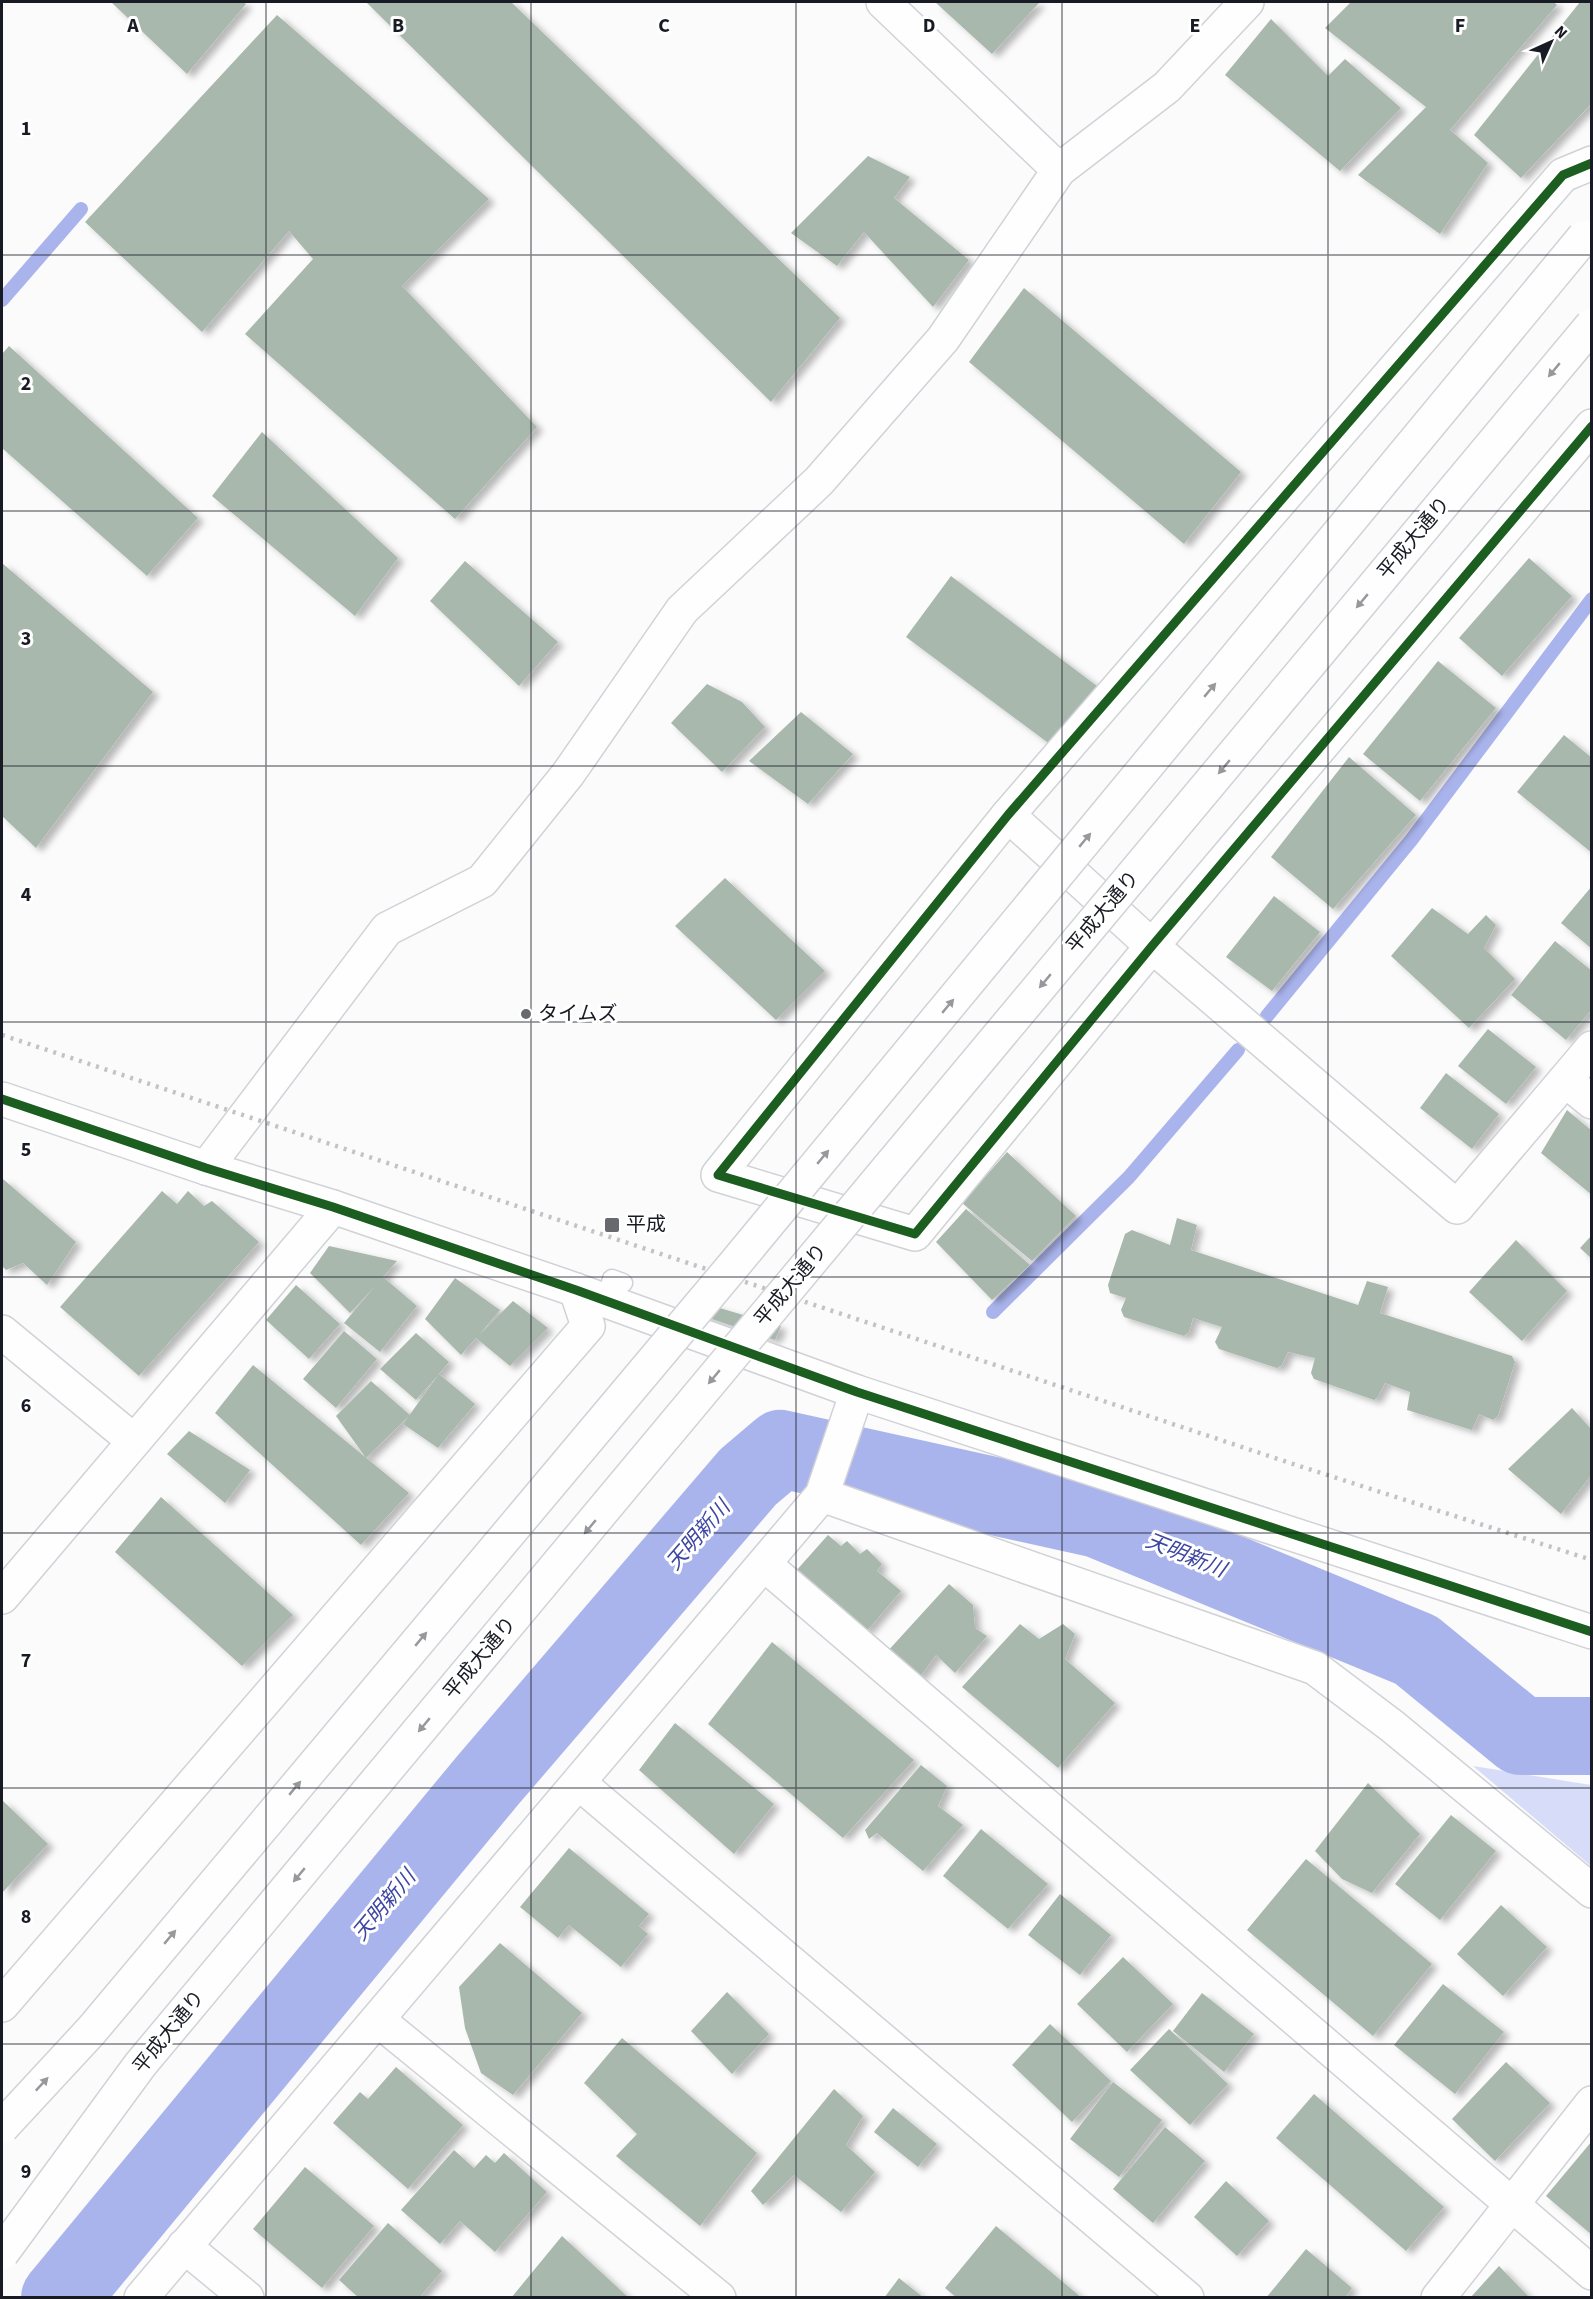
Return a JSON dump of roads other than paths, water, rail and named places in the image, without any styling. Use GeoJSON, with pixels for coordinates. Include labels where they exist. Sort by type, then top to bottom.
{"type":"FeatureCollection","features":[{"type":"Feature","properties":{"kind":"street"},"geometry":{"type":"LineString","coordinates":[[883,2],[1059,170]]}},
{"type":"Feature","properties":{"kind":"street"},"geometry":{"type":"LineString","coordinates":[[206,1168],[387,929],[482,882],[568,774],[682,610],[819,482],[943,339],[1059,170],[1167,87],[1247,2]]}},
{"type":"Feature","properties":{"kind":"street"},"geometry":{"type":"LineString","coordinates":[[1592,163],[1563,175],[1008,815],[718,1175],[915,1234],[1152,946],[1592,426]]}},
{"type":"Feature","properties":{"kind":"street"},"geometry":{"type":"LineString","coordinates":[[2,2127],[91,2031],[694,1312],[1584,237]]}},
{"type":"Feature","properties":{"kind":"street","name":"平成大通り"},"geometry":{"type":"LineString","coordinates":[[2,2253],[140,2065],[1592,325]]}},
{"type":"Feature","properties":{"kind":"street"},"geometry":{"type":"LineString","coordinates":[[1008,815],[1152,946],[1458,1207],[1592,1048]]}},
{"type":"Feature","properties":{"kind":"street"},"geometry":{"type":"LineString","coordinates":[[1565,1080],[1592,1102]]}},
{"type":"Feature","properties":{"kind":"street"},"geometry":{"type":"LineString","coordinates":[[2,1099],[206,1168],[601,1291],[857,1392],[1592,1632]]}},
{"type":"Feature","properties":{"kind":"street"},"geometry":{"type":"LineString","coordinates":[[2,1598],[333,1206]]}},
{"type":"Feature","properties":{"kind":"street"},"geometry":{"type":"LineString","coordinates":[[2,2005],[588,1326],[601,1291]]}},
{"type":"Feature","properties":{"kind":"street"},"geometry":{"type":"LineString","coordinates":[[2,1332],[134,1441]]}},
{"type":"Feature","properties":{"kind":"street"},"geometry":{"type":"LineString","coordinates":[[141,2298],[822,1495],[857,1392]]}},
{"type":"Feature","properties":{"kind":"street"},"geometry":{"type":"LineString","coordinates":[[822,1495],[1315,1668],[1392,1726],[1592,1891]]}},
{"type":"Feature","properties":{"kind":"street"},"geometry":{"type":"LineString","coordinates":[[764,1564],[1592,2273]]}},
{"type":"Feature","properties":{"kind":"street"},"geometry":{"type":"LineString","coordinates":[[579,1783],[1186,2298]]}},
{"type":"Feature","properties":{"kind":"street"},"geometry":{"type":"LineString","coordinates":[[378,2020],[719,2298]]}},
{"type":"Feature","properties":{"kind":"street"},"geometry":{"type":"LineString","coordinates":[[1438,2298],[1592,2103]]}},
{"type":"Feature","properties":{"kind":"street"},"geometry":{"type":"LineString","coordinates":[[184,2246],[247,2298]]}},
{"type":"Feature","properties":{"kind":"waterway"},"geometry":{"type":"LineString","coordinates":[[2,300],[81,209]]}},
{"type":"Feature","properties":{"kind":"waterway"},"geometry":{"type":"LineString","coordinates":[[1267,1016],[1412,839],[1592,599]]}},
{"type":"Feature","properties":{"kind":"waterway"},"geometry":{"type":"LineString","coordinates":[[993,1312],[1129,1177],[1238,1050]]}},
{"type":"Feature","properties":{"kind":"waterway","name":"天明新川"},"geometry":{"type":"LineString","coordinates":[[60,2298],[488,1780],[748,1477],[781,1449],[1098,1519],[1416,1650],[1521,1736],[1592,1736]]}},
{"type":"Feature","properties":{"kind":"railway"},"geometry":{"type":"LineString","coordinates":[[2,1035],[1290,1463],[1592,1560]]}},
{"type":"Feature","properties":{"kind":"place","name":"タイムズ"},"geometry":{"type":"Point","coordinates":[526,1014]}},
{"type":"Feature","properties":{"kind":"place","name":"平成"},"geometry":{"type":"Point","coordinates":[612,1225]}}]}
